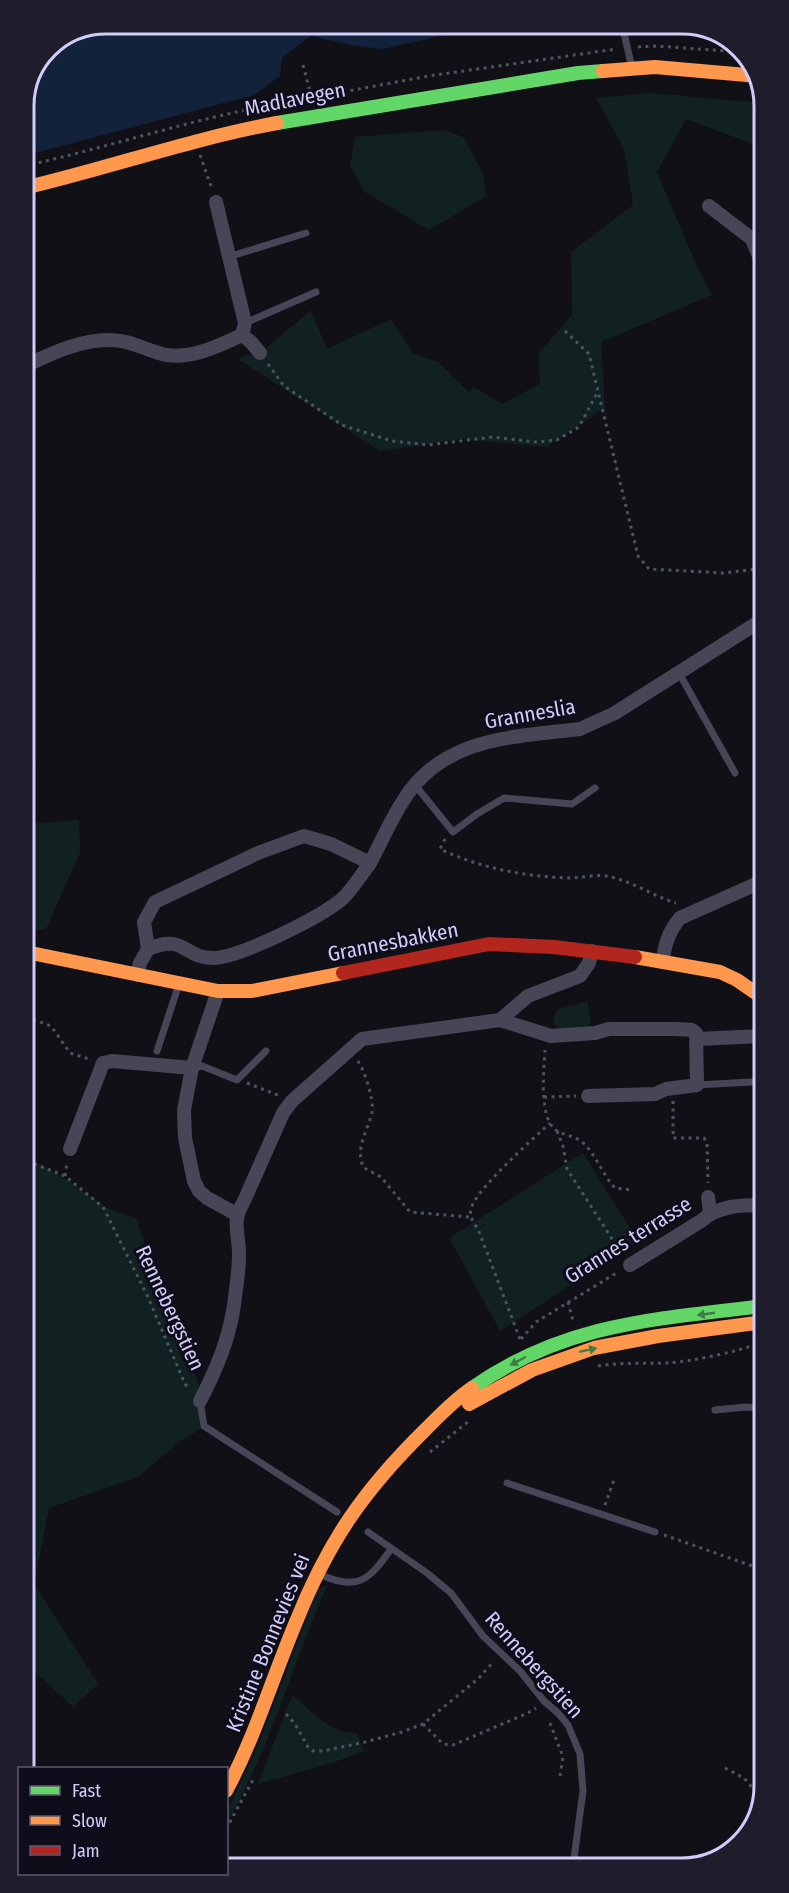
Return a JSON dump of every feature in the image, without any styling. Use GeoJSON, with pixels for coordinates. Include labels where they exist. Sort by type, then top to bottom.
{"type":"FeatureCollection","features":[{"type":"Feature","properties":{"kind":"main road","name":"Madlavegen"},"geometry":{"type":"LineString","coordinates":[[35,185],[80,175],[195,141],[317,115],[578,73],[632,68],[680,68],[747,75]]}},
{"type":"Feature","properties":{"kind":"main road","name":"Grannesbakken"},"geometry":{"type":"LineString","coordinates":[[34,954],[218,991],[262,990],[489,944],[521,943],[592,951],[721,972],[754,992]]}},
{"type":"Feature","properties":{"kind":"main road","name":"Kristine Bonnevies vei"},"geometry":{"type":"LineString","coordinates":[[228,1787],[248,1747],[300,1611],[317,1573],[345,1523],[389,1466],[450,1404],[491,1376],[534,1352],[564,1340],[628,1325],[754,1307]]}},
{"type":"Feature","properties":{"kind":"main road","name":"Kristine Bonnevies vei"},"geometry":{"type":"LineString","coordinates":[[424,1432],[510,1380],[573,1354],[632,1341],[754,1323]]}},
{"type":"Feature","properties":{"kind":"street"},"geometry":{"type":"LineString","coordinates":[[216,202],[243,329],[260,353]]}},
{"type":"Feature","properties":{"kind":"street"},"geometry":{"type":"LineString","coordinates":[[709,206],[752,239],[754,244]]}},
{"type":"Feature","properties":{"kind":"street"},"geometry":{"type":"LineString","coordinates":[[35,362],[82,343],[110,340],[133,344],[166,355],[188,356],[243,329]]}},
{"type":"Feature","properties":{"kind":"street","name":"Granneslia"},"geometry":{"type":"LineString","coordinates":[[148,949],[163,942],[174,943],[198,955],[211,958],[224,957],[328,910],[344,897],[370,863],[403,801],[430,769],[461,750],[489,741],[580,729],[615,713],[754,625]]}},
{"type":"Feature","properties":{"kind":"street"},"geometry":{"type":"LineString","coordinates":[[137,975],[140,963],[148,949],[144,922],[155,902],[258,853],[304,836],[315,838],[370,863]]}},
{"type":"Feature","properties":{"kind":"street"},"geometry":{"type":"LineString","coordinates":[[663,962],[664,947],[672,928],[680,918],[754,885]]}},
{"type":"Feature","properties":{"kind":"street"},"geometry":{"type":"LineString","coordinates":[[501,1020],[528,996],[580,976],[589,963],[592,951]]}},
{"type":"Feature","properties":{"kind":"street"},"geometry":{"type":"LineString","coordinates":[[218,991],[192,1068],[184,1110],[185,1138],[194,1181],[199,1191],[236,1214]]}},
{"type":"Feature","properties":{"kind":"street"},"geometry":{"type":"LineString","coordinates":[[200,1401],[219,1364],[229,1334],[239,1254],[236,1214],[283,1113],[292,1101],[362,1038],[501,1020],[545,1036],[575,1036],[595,1034],[609,1029],[644,1028],[692,1030],[696,1033],[697,1085],[666,1089],[656,1094],[588,1096]]}},
{"type":"Feature","properties":{"kind":"street"},"geometry":{"type":"LineString","coordinates":[[697,1039],[754,1036]]}},
{"type":"Feature","properties":{"kind":"street"},"geometry":{"type":"LineString","coordinates":[[70,1149],[102,1063],[112,1060],[192,1068]]}},
{"type":"Feature","properties":{"kind":"street","name":"Grannes terrasse"},"geometry":{"type":"LineString","coordinates":[[708,1197],[710,1213]]}},
{"type":"Feature","properties":{"kind":"street","name":"Grannes terrasse"},"geometry":{"type":"LineString","coordinates":[[630,1264],[701,1221],[710,1213],[728,1207],[754,1206]]}},
{"type":"Feature","properties":{"kind":"lane"},"geometry":{"type":"LineString","coordinates":[[627,35],[632,68]]}},
{"type":"Feature","properties":{"kind":"lane"},"geometry":{"type":"LineString","coordinates":[[228,257],[306,233]]}},
{"type":"Feature","properties":{"kind":"lane"},"geometry":{"type":"LineString","coordinates":[[243,329],[316,292]]}},
{"type":"Feature","properties":{"kind":"lane"},"geometry":{"type":"LineString","coordinates":[[679,673],[735,773]]}},
{"type":"Feature","properties":{"kind":"lane"},"geometry":{"type":"LineString","coordinates":[[415,785],[453,832],[504,798],[572,804],[595,788]]}},
{"type":"Feature","properties":{"kind":"lane"},"geometry":{"type":"LineString","coordinates":[[158,1051],[179,984]]}},
{"type":"Feature","properties":{"kind":"lane"},"geometry":{"type":"LineString","coordinates":[[192,1068],[202,1066],[237,1080],[266,1051]]}},
{"type":"Feature","properties":{"kind":"lane"},"geometry":{"type":"LineString","coordinates":[[697,1085],[751,1082]]}},
{"type":"Feature","properties":{"kind":"lane","name":"Rennebergstien"},"geometry":{"type":"LineString","coordinates":[[200,1401],[204,1426],[337,1512]]}},
{"type":"Feature","properties":{"kind":"lane"},"geometry":{"type":"LineString","coordinates":[[715,1410],[754,1407]]}},
{"type":"Feature","properties":{"kind":"lane"},"geometry":{"type":"LineString","coordinates":[[507,1483],[655,1532]]}},
{"type":"Feature","properties":{"kind":"lane","name":"Rennebergstien"},"geometry":{"type":"LineString","coordinates":[[368,1533],[427,1573],[451,1593],[483,1636],[520,1671],[544,1701],[568,1725],[580,1754],[583,1801],[574,1858]]}},
{"type":"Feature","properties":{"kind":"lane"},"geometry":{"type":"LineString","coordinates":[[317,1573],[343,1583],[358,1582],[371,1575],[391,1549]]}},
{"type":"Feature","properties":{"kind":"path"},"geometry":{"type":"LineString","coordinates":[[494,67],[562,56]]}},
{"type":"Feature","properties":{"kind":"path"},"geometry":{"type":"LineString","coordinates":[[303,65],[317,115]]}},
{"type":"Feature","properties":{"kind":"path"},"geometry":{"type":"LineString","coordinates":[[195,141],[216,202]]}},
{"type":"Feature","properties":{"kind":"path"},"geometry":{"type":"LineString","coordinates":[[565,330],[589,354],[638,556],[649,569],[723,573],[754,570]]}},
{"type":"Feature","properties":{"kind":"path"},"geometry":{"type":"LineString","coordinates":[[260,353],[284,386],[342,425],[392,441],[428,445],[493,437],[535,442],[557,440],[579,427],[598,391]]}},
{"type":"Feature","properties":{"kind":"path"},"geometry":{"type":"LineString","coordinates":[[453,832],[443,841],[440,849],[463,859],[514,873],[570,878],[606,876],[626,881],[658,898],[682,905],[688,914]]}},
{"type":"Feature","properties":{"kind":"path"},"geometry":{"type":"LineString","coordinates":[[34,1020],[51,1026],[70,1053],[102,1063]]}},
{"type":"Feature","properties":{"kind":"path"},"geometry":{"type":"LineString","coordinates":[[545,1036],[545,1111],[550,1123],[557,1131],[567,1169],[617,1248]]}},
{"type":"Feature","properties":{"kind":"path"},"geometry":{"type":"LineString","coordinates":[[350,1050],[364,1070],[372,1110],[359,1153],[364,1168],[381,1177],[410,1212],[470,1217],[471,1207],[485,1188],[512,1158],[550,1123]]}},
{"type":"Feature","properties":{"kind":"path"},"geometry":{"type":"LineString","coordinates":[[256,1087],[268,1092]]}},
{"type":"Feature","properties":{"kind":"path"},"geometry":{"type":"LineString","coordinates":[[544,1097],[588,1096]]}},
{"type":"Feature","properties":{"kind":"path"},"geometry":{"type":"LineString","coordinates":[[673,1106],[674,1138],[704,1138],[707,1142],[708,1197]]}},
{"type":"Feature","properties":{"kind":"path"},"geometry":{"type":"LineString","coordinates":[[557,1131],[582,1142],[615,1188],[631,1190]]}},
{"type":"Feature","properties":{"kind":"path","name":"Rennebergstien"},"geometry":{"type":"LineString","coordinates":[[34,1164],[65,1176],[104,1207],[147,1294],[185,1384],[200,1401]]}},
{"type":"Feature","properties":{"kind":"path","name":"Grannes terrasse"},"geometry":{"type":"LineString","coordinates":[[470,1217],[478,1229],[519,1341],[536,1322],[630,1264]]}},
{"type":"Feature","properties":{"kind":"path"},"geometry":{"type":"LineString","coordinates":[[568,1302],[576,1329]]}},
{"type":"Feature","properties":{"kind":"path"},"geometry":{"type":"LineString","coordinates":[[591,1367],[641,1362],[670,1363],[754,1344]]}},
{"type":"Feature","properties":{"kind":"path"},"geometry":{"type":"LineString","coordinates":[[427,1454],[472,1419]]}},
{"type":"Feature","properties":{"kind":"path"},"geometry":{"type":"LineString","coordinates":[[601,1515],[614,1480]]}},
{"type":"Feature","properties":{"kind":"path"},"geometry":{"type":"LineString","coordinates":[[655,1532],[754,1567]]}},
{"type":"Feature","properties":{"kind":"path"},"geometry":{"type":"LineString","coordinates":[[286,1714],[296,1724],[308,1747],[313,1751],[323,1751],[402,1732],[423,1724],[478,1678],[501,1653]]}},
{"type":"Feature","properties":{"kind":"path"},"geometry":{"type":"LineString","coordinates":[[237,1695],[253,1701]]}},
{"type":"Feature","properties":{"kind":"path"},"geometry":{"type":"LineString","coordinates":[[423,1724],[443,1744],[453,1745],[528,1713],[544,1701]]}},
{"type":"Feature","properties":{"kind":"path"},"geometry":{"type":"LineString","coordinates":[[544,1701],[545,1713],[563,1757],[560,1776]]}},
{"type":"Feature","properties":{"kind":"path"},"geometry":{"type":"LineString","coordinates":[[725,1768],[744,1778],[754,1790]]}},
{"type":"Feature","properties":{"kind":"shaded area"},"geometry":{"type":"Polygon","coordinates":[[[651,93],[754,102],[754,106],[754,144],[686,119],[657,172],[695,262],[712,295],[601,342],[605,407],[547,447],[462,439],[380,451],[238,359],[266,348],[311,310],[327,349],[391,319],[413,353],[438,362],[469,392],[474,387],[502,404],[540,384],[538,354],[572,315],[571,252],[633,205],[624,149],[596,98],[651,93]]]}},
{"type":"Feature","properties":{"kind":"shaded area"},"geometry":{"type":"Polygon","coordinates":[[[444,130],[463,137],[483,173],[486,196],[429,230],[365,192],[350,166],[355,137],[444,130]]]}},
{"type":"Feature","properties":{"kind":"shaded area"},"geometry":{"type":"Polygon","coordinates":[[[79,820],[80,853],[46,929],[35,931],[35,823],[79,820]]]}},
{"type":"Feature","properties":{"kind":"shaded area"},"geometry":{"type":"Polygon","coordinates":[[[587,1001],[591,1020],[585,1031],[557,1032],[554,1021],[556,1010],[587,1001]]]}},
{"type":"Feature","properties":{"kind":"shaded area"},"geometry":{"type":"Polygon","coordinates":[[[583,1153],[638,1241],[500,1331],[449,1238],[583,1153]]]}},
{"type":"Feature","properties":{"kind":"shaded area"},"geometry":{"type":"Polygon","coordinates":[[[34,1161],[63,1177],[107,1208],[136,1218],[173,1328],[197,1378],[200,1392],[201,1429],[180,1441],[138,1477],[49,1508],[34,1583],[34,1161]]]}},
{"type":"Feature","properties":{"kind":"shaded area"},"geometry":{"type":"Polygon","coordinates":[[[34,1584],[98,1684],[73,1707],[34,1673],[34,1584]]]}},
{"type":"Feature","properties":{"kind":"shaded area"},"geometry":{"type":"Polygon","coordinates":[[[327,1586],[269,1735],[228,1820],[228,1809],[259,1743],[320,1588],[327,1586]]]}},
{"type":"Feature","properties":{"kind":"shaded area"},"geometry":{"type":"Polygon","coordinates":[[[292,1695],[330,1726],[348,1733],[357,1733],[364,1751],[335,1762],[258,1784],[292,1695]]]}},
{"type":"Feature","properties":{"kind":"water"},"geometry":{"type":"Polygon","coordinates":[[[106,34],[447,35],[383,49],[356,46],[311,36],[282,58],[280,76],[254,95],[35,153],[35,102],[42,75],[59,52],[83,38],[106,34]]]}},
{"type":"Feature","properties":{"kind":"traffic: fast"},"geometry":{"type":"LineString","coordinates":[[277,123],[578,73],[603,71]]}},
{"type":"Feature","properties":{"kind":"traffic: fast"},"geometry":{"type":"LineString","coordinates":[[472,1388],[507,1366],[577,1337],[649,1321],[754,1307]]}},
{"type":"Feature","properties":{"kind":"traffic: slow"},"geometry":{"type":"LineString","coordinates":[[603,71],[655,67],[747,75]]}},
{"type":"Feature","properties":{"kind":"traffic: slow"},"geometry":{"type":"LineString","coordinates":[[35,185],[213,137],[277,123]]}},
{"type":"Feature","properties":{"kind":"traffic: slow"},"geometry":{"type":"LineString","coordinates":[[34,954],[218,991],[252,991],[343,973]]}},
{"type":"Feature","properties":{"kind":"traffic: slow"},"geometry":{"type":"LineString","coordinates":[[635,957],[720,972],[754,992]]}},
{"type":"Feature","properties":{"kind":"traffic: slow"},"geometry":{"type":"LineString","coordinates":[[469,1404],[532,1370],[594,1348],[658,1336],[754,1323]]}},
{"type":"Feature","properties":{"kind":"traffic: slow"},"geometry":{"type":"LineString","coordinates":[[228,1787],[255,1729],[308,1593],[349,1519],[365,1496],[403,1452],[442,1413],[472,1388]]}},
{"type":"Feature","properties":{"kind":"traffic: jam"},"geometry":{"type":"LineString","coordinates":[[343,973],[489,944],[554,947],[635,957]]}}]}
